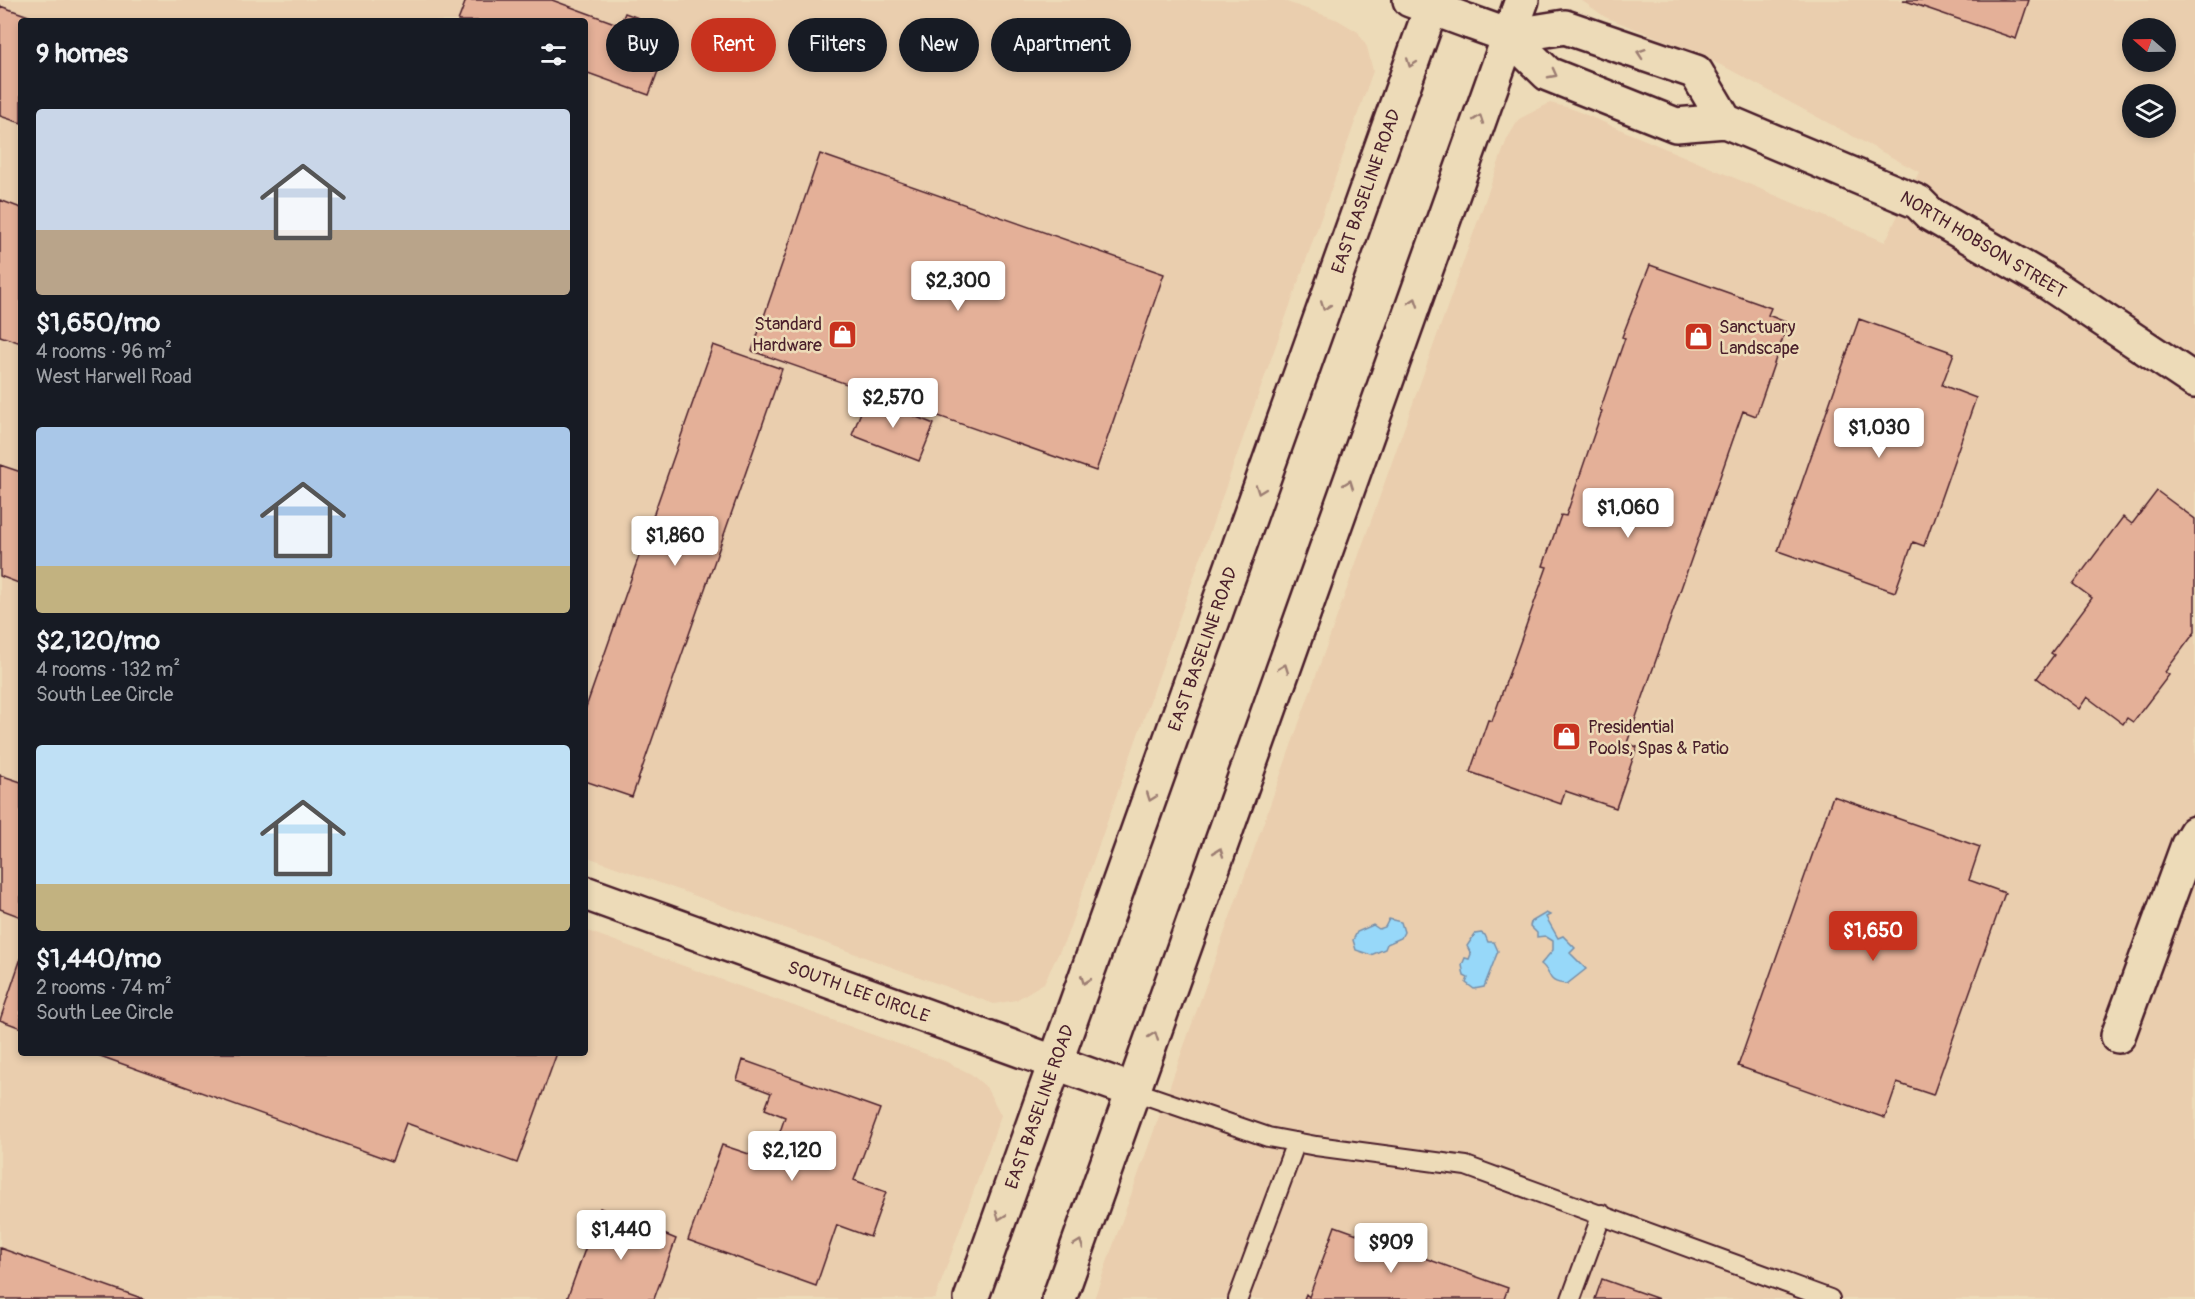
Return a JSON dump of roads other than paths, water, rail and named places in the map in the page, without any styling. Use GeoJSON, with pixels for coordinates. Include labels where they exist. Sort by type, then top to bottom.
{"type":"FeatureCollection","features":[{"type":"Feature","properties":{"kind":"main road"},"geometry":{"type":"LineString","coordinates":[[1059,1299],[1522,0]]}},
{"type":"Feature","properties":{"kind":"main road","name":"NORTH HOBSON STREET"},"geometry":{"type":"LineString","coordinates":[[1425,3],[1509,36],[1548,74],[1676,125],[1725,121],[1918,202],[1930,214],[2042,278],[2195,381]]}},
{"type":"Feature","properties":{"kind":"main road","name":"EAST BASELINE ROAD"},"geometry":{"type":"LineString","coordinates":[[971,1299],[1425,3]]}},
{"type":"Feature","properties":{"kind":"main road","name":"NORTH HOBSON STREET"},"geometry":{"type":"LineString","coordinates":[[1509,36],[1566,27],[1696,72],[1725,121]]}},
{"type":"Feature","properties":{"kind":"main road"},"geometry":{"type":"LineString","coordinates":[[2118,1035],[2188,845],[2195,833]]}},
{"type":"Feature","properties":{"kind":"main road","name":"SOUTH LEE CIRCLE"},"geometry":{"type":"LineString","coordinates":[[588,894],[1134,1091]]}},
{"type":"Feature","properties":{"kind":"lane"},"geometry":{"type":"LineString","coordinates":[[1134,1091],[1268,1137],[1466,1166],[1830,1299]]}},
{"type":"Feature","properties":{"kind":"lane"},"geometry":{"type":"LineString","coordinates":[[1238,1299],[1296,1142]]}},
{"type":"Feature","properties":{"kind":"lane"},"geometry":{"type":"LineString","coordinates":[[1571,1299],[1602,1214]]}},
{"type":"Feature","properties":{"kind":"water"},"geometry":{"type":"Polygon","coordinates":[[[1546,913],[1550,915],[1546,917],[1558,938],[1563,936],[1575,948],[1570,953],[1586,969],[1567,984],[1552,980],[1541,964],[1553,950],[1553,941],[1545,936],[1537,937],[1537,933],[1530,926],[1531,922],[1546,913]]]}},
{"type":"Feature","properties":{"kind":"water"},"geometry":{"type":"Polygon","coordinates":[[[1389,919],[1401,922],[1404,932],[1401,938],[1371,955],[1356,950],[1353,940],[1357,932],[1373,925],[1379,929],[1385,927],[1389,919]]]}},
{"type":"Feature","properties":{"kind":"water"},"geometry":{"type":"Polygon","coordinates":[[[1475,934],[1485,935],[1488,942],[1494,942],[1498,951],[1484,987],[1474,989],[1466,983],[1468,978],[1464,976],[1462,965],[1465,958],[1469,959],[1471,954],[1467,946],[1475,934]]]}},
{"type":"Feature","properties":{"kind":"place","name":"Standard Hardware"},"geometry":{"type":"Point","coordinates":[843,334]}},
{"type":"Feature","properties":{"kind":"place","name":"Sanctuary Landscape"},"geometry":{"type":"Point","coordinates":[1698,337]}},
{"type":"Feature","properties":{"kind":"place","name":"Presidential Pools, Spas & Patio"},"geometry":{"type":"Point","coordinates":[1567,737]}}]}
